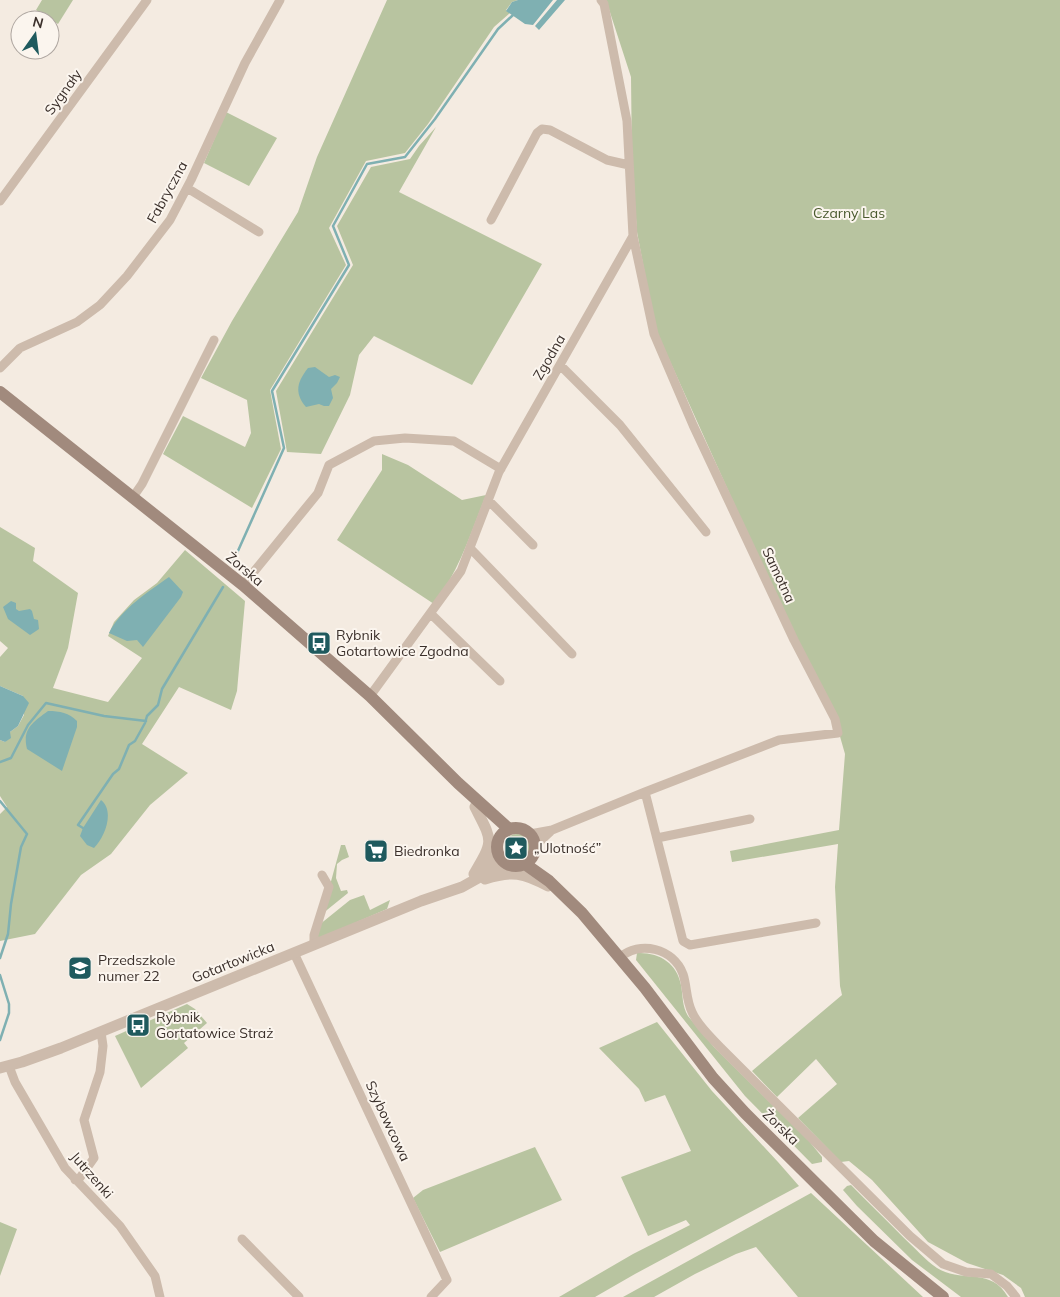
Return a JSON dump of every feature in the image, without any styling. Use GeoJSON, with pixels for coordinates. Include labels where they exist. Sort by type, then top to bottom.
{"type":"FeatureCollection","features":[{"type":"Feature","properties":{"kind":"main road","name":"Żorska"},"geometry":{"type":"LineString","coordinates":[[0,392],[243,586],[370,696],[442,765],[504,834]]}},
{"type":"Feature","properties":{"kind":"main road","name":"Żorska"},"geometry":{"type":"LineString","coordinates":[[458,783],[475,807],[504,834]]}},
{"type":"Feature","properties":{"kind":"main road"},"geometry":{"type":"LineString","coordinates":[[519,828],[531,849],[515,866],[502,858],[497,845],[504,834],[519,828]]}},
{"type":"Feature","properties":{"kind":"main road","name":"Żorska"},"geometry":{"type":"LineString","coordinates":[[531,849],[563,894],[593,926],[645,988],[713,1078],[888,1254],[943,1297]]}},
{"type":"Feature","properties":{"kind":"main road","name":"Żorska"},"geometry":{"type":"LineString","coordinates":[[531,849],[544,867],[573,897],[593,926]]}},
{"type":"Feature","properties":{"kind":"street","name":"Sygnały"},"geometry":{"type":"LineString","coordinates":[[0,201],[147,0]]}},
{"type":"Feature","properties":{"kind":"street","name":"Fabryczna"},"geometry":{"type":"LineString","coordinates":[[0,368],[20,348],[77,322],[100,306],[127,276],[170,220],[187,188],[245,63],[280,0]]}},
{"type":"Feature","properties":{"kind":"street"},"geometry":{"type":"LineString","coordinates":[[601,0],[604,4],[627,121],[633,236]]}},
{"type":"Feature","properties":{"kind":"street"},"geometry":{"type":"LineString","coordinates":[[491,220],[537,133],[542,129],[550,130],[607,160],[630,165]]}},
{"type":"Feature","properties":{"kind":"street"},"geometry":{"type":"LineString","coordinates":[[187,188],[259,232]]}},
{"type":"Feature","properties":{"kind":"street","name":"Zgodna"},"geometry":{"type":"LineString","coordinates":[[370,696],[461,570],[501,468],[633,236]]}},
{"type":"Feature","properties":{"kind":"street","name":"Samotna"},"geometry":{"type":"LineString","coordinates":[[531,849],[552,830],[779,740],[838,733],[835,719],[794,640],[693,425],[654,334],[633,236]]}},
{"type":"Feature","properties":{"kind":"street"},"geometry":{"type":"LineString","coordinates":[[133,497],[142,484],[214,340]]}},
{"type":"Feature","properties":{"kind":"street"},"geometry":{"type":"LineString","coordinates":[[560,365],[620,425],[706,532]]}},
{"type":"Feature","properties":{"kind":"street"},"geometry":{"type":"LineString","coordinates":[[243,586],[318,493],[329,465],[374,440],[404,438],[454,440],[501,468]]}},
{"type":"Feature","properties":{"kind":"street"},"geometry":{"type":"LineString","coordinates":[[488,500],[533,545]]}},
{"type":"Feature","properties":{"kind":"street"},"geometry":{"type":"LineString","coordinates":[[470,548],[572,654]]}},
{"type":"Feature","properties":{"kind":"street"},"geometry":{"type":"LineString","coordinates":[[431,614],[500,681]]}},
{"type":"Feature","properties":{"kind":"street"},"geometry":{"type":"LineString","coordinates":[[645,792],[683,941],[690,945],[816,922]]}},
{"type":"Feature","properties":{"kind":"street"},"geometry":{"type":"LineString","coordinates":[[472,878],[487,853],[489,842],[487,831],[475,807]]}},
{"type":"Feature","properties":{"kind":"street"},"geometry":{"type":"LineString","coordinates":[[657,838],[750,819]]}},
{"type":"Feature","properties":{"kind":"street","name":"Gotartowicka"},"geometry":{"type":"LineString","coordinates":[[4,1067],[32,1059],[448,891],[502,858]]}},
{"type":"Feature","properties":{"kind":"street"},"geometry":{"type":"LineString","coordinates":[[472,878],[516,874],[530,877],[563,894]]}},
{"type":"Feature","properties":{"kind":"street"},"geometry":{"type":"LineString","coordinates":[[314,945],[316,928],[329,887],[322,876]]}},
{"type":"Feature","properties":{"kind":"street","name":"Żorska"},"geometry":{"type":"LineString","coordinates":[[619,958],[628,951],[644,948],[656,949],[672,958],[683,974],[691,1011],[700,1025],[910,1236],[937,1260],[956,1270],[991,1274],[1007,1286],[1016,1297]]}},
{"type":"Feature","properties":{"kind":"street","name":"Szybowcowa"},"geometry":{"type":"LineString","coordinates":[[294,953],[446,1280],[431,1297]]}},
{"type":"Feature","properties":{"kind":"street"},"geometry":{"type":"LineString","coordinates":[[75,1180],[94,1158],[84,1120],[100,1072],[103,1046],[100,1032]]}},
{"type":"Feature","properties":{"kind":"street","name":"Jutrzenki"},"geometry":{"type":"LineString","coordinates":[[4,1067],[15,1082],[64,1168],[120,1226],[155,1276],[160,1297]]}},
{"type":"Feature","properties":{"kind":"street"},"geometry":{"type":"LineString","coordinates":[[242,1238],[299,1297]]}},
{"type":"Feature","properties":{"kind":"green space"},"geometry":{"type":"Polygon","coordinates":[[[42,0],[73,0],[60,21],[60,10],[36,10],[42,0]]]}},
{"type":"Feature","properties":{"kind":"green space"},"geometry":{"type":"Polygon","coordinates":[[[387,0],[518,0],[512,2],[506,10],[510,13],[494,27],[428,124],[405,153],[366,161],[329,228],[346,265],[270,390],[281,449],[252,508],[163,454],[183,416],[245,447],[251,433],[247,400],[201,378],[232,321],[298,212],[317,157],[387,0]]]}},
{"type":"Feature","properties":{"kind":"green space","name":"Czarny Las"},"geometry":{"type":"Polygon","coordinates":[[[606,0],[1060,0],[1060,1297],[1025,1297],[1021,1288],[1003,1275],[967,1263],[928,1242],[872,1180],[849,1161],[841,1162],[798,1118],[837,1084],[816,1059],[777,1097],[752,1071],[842,995],[835,887],[838,844],[732,862],[730,851],[839,830],[845,754],[835,719],[741,519],[655,328],[637,232],[632,164],[631,77],[606,0]]]}},
{"type":"Feature","properties":{"kind":"green space"},"geometry":{"type":"Polygon","coordinates":[[[226,112],[277,138],[249,186],[204,163],[226,112]]]}},
{"type":"Feature","properties":{"kind":"green space"},"geometry":{"type":"Polygon","coordinates":[[[436,127],[399,192],[542,264],[472,385],[374,336],[359,355],[350,395],[321,454],[287,452],[276,391],[353,265],[337,226],[371,167],[410,159],[436,127]]]}},
{"type":"Feature","properties":{"kind":"green space"},"geometry":{"type":"Polygon","coordinates":[[[382,454],[408,465],[462,500],[486,495],[470,537],[451,578],[434,604],[337,540],[382,470],[382,454]]]}},
{"type":"Feature","properties":{"kind":"green space"},"geometry":{"type":"Polygon","coordinates":[[[0,527],[35,548],[33,561],[78,593],[68,648],[53,688],[108,702],[142,658],[108,636],[114,622],[134,600],[157,583],[185,550],[245,601],[237,691],[231,710],[179,687],[142,744],[188,773],[150,805],[111,854],[81,875],[35,934],[0,941],[0,814],[7,807],[0,796],[0,740],[5,742],[10,732],[18,726],[24,715],[23,696],[0,686],[0,657],[8,648],[0,641],[0,527]]]}},
{"type":"Feature","properties":{"kind":"green space"},"geometry":{"type":"Polygon","coordinates":[[[517,834],[526,838],[530,847],[526,856],[517,860],[508,856],[504,847],[508,838],[517,834]]]}},
{"type":"Feature","properties":{"kind":"green space"},"geometry":{"type":"Polygon","coordinates":[[[341,845],[345,845],[349,857],[337,864],[336,878],[341,891],[347,890],[348,893],[322,914],[341,845]]]}},
{"type":"Feature","properties":{"kind":"green space"},"geometry":{"type":"Polygon","coordinates":[[[364,895],[370,910],[390,900],[387,909],[320,938],[316,937],[319,925],[350,900],[364,895]]]}},
{"type":"Feature","properties":{"kind":"green space"},"geometry":{"type":"Polygon","coordinates":[[[637,953],[653,954],[666,960],[671,965],[679,977],[688,1016],[714,1047],[809,1141],[822,1157],[822,1162],[812,1164],[745,1096],[636,960],[637,953]]]}},
{"type":"Feature","properties":{"kind":"green space"},"geometry":{"type":"Polygon","coordinates":[[[187,1004],[195,1009],[207,1023],[184,1043],[188,1048],[141,1088],[115,1036],[187,1004]]]}},
{"type":"Feature","properties":{"kind":"green space"},"geometry":{"type":"Polygon","coordinates":[[[657,1022],[712,1091],[799,1186],[595,1297],[559,1297],[633,1254],[690,1225],[686,1220],[648,1236],[621,1177],[691,1151],[665,1095],[645,1102],[639,1089],[599,1048],[657,1022]]]}},
{"type":"Feature","properties":{"kind":"green space"},"geometry":{"type":"Polygon","coordinates":[[[535,1147],[562,1200],[440,1252],[413,1198],[423,1190],[535,1147]]]}},
{"type":"Feature","properties":{"kind":"green space"},"geometry":{"type":"Polygon","coordinates":[[[851,1185],[937,1268],[947,1273],[984,1278],[1001,1288],[1008,1297],[961,1297],[912,1260],[857,1206],[843,1190],[851,1185]]]}},
{"type":"Feature","properties":{"kind":"green space"},"geometry":{"type":"Polygon","coordinates":[[[811,1193],[923,1297],[798,1297],[756,1247],[736,1254],[695,1274],[654,1297],[623,1297],[811,1193]]]}},
{"type":"Feature","properties":{"kind":"green space"},"geometry":{"type":"Polygon","coordinates":[[[0,1222],[17,1229],[0,1276],[0,1222]]]}},
{"type":"Feature","properties":{"kind":"water"},"geometry":{"type":"Polygon","coordinates":[[[518,0],[553,0],[533,25],[525,24],[506,11],[512,2],[518,0]]]}},
{"type":"Feature","properties":{"kind":"water"},"geometry":{"type":"Polygon","coordinates":[[[557,0],[565,0],[539,30],[535,26],[557,0]]]}},
{"type":"Feature","properties":{"kind":"water"},"geometry":{"type":"Polygon","coordinates":[[[315,367],[329,377],[335,375],[340,377],[331,389],[333,398],[329,406],[319,404],[306,407],[298,392],[301,378],[308,368],[315,367]]]}},
{"type":"Feature","properties":{"kind":"water"},"geometry":{"type":"Polygon","coordinates":[[[169,577],[183,592],[143,647],[137,640],[127,641],[109,633],[120,616],[169,577]]]}},
{"type":"Feature","properties":{"kind":"water"},"geometry":{"type":"Polygon","coordinates":[[[11,601],[16,603],[16,609],[19,611],[30,609],[32,611],[34,619],[38,620],[39,629],[30,635],[8,619],[3,607],[11,601]]]}},
{"type":"Feature","properties":{"kind":"water"},"geometry":{"type":"Polygon","coordinates":[[[0,686],[23,696],[29,703],[18,726],[10,732],[11,738],[5,742],[0,740],[0,686]]]}},
{"type":"Feature","properties":{"kind":"water"},"geometry":{"type":"Polygon","coordinates":[[[48,711],[64,713],[77,721],[77,727],[62,771],[27,749],[27,731],[33,723],[48,711]]]}},
{"type":"Feature","properties":{"kind":"water"},"geometry":{"type":"Polygon","coordinates":[[[101,800],[107,811],[107,824],[102,837],[94,848],[87,845],[80,836],[101,800]]]}},
{"type":"Feature","properties":{"kind":"waterway"},"geometry":{"type":"LineString","coordinates":[[233,562],[284,448],[272,391],[349,265],[333,226],[367,164],[405,157],[435,119],[498,29],[513,15]]}},
{"type":"Feature","properties":{"kind":"waterway"},"geometry":{"type":"LineString","coordinates":[[83,828],[78,825],[113,774],[119,769],[129,745],[135,741],[147,716],[158,705],[162,689],[223,587]]}},
{"type":"Feature","properties":{"kind":"waterway"},"geometry":{"type":"LineString","coordinates":[[0,762],[11,758],[28,725],[46,703],[104,716],[146,721]]}},
{"type":"Feature","properties":{"kind":"waterway"},"geometry":{"type":"LineString","coordinates":[[0,801],[27,834],[21,847],[8,934],[0,958]]}},
{"type":"Feature","properties":{"kind":"waterway"},"geometry":{"type":"LineString","coordinates":[[0,975],[9,1004],[9,1013],[0,1040]]}},
{"type":"Feature","properties":{"kind":"place","name":"Rybnik Gotartowice Zgodna"},"geometry":{"type":"Point","coordinates":[319,643]}},
{"type":"Feature","properties":{"kind":"place","name":"„Ulotność”"},"geometry":{"type":"Point","coordinates":[516,848]}},
{"type":"Feature","properties":{"kind":"place","name":"Biedronka"},"geometry":{"type":"Point","coordinates":[376,851]}},
{"type":"Feature","properties":{"kind":"place","name":"Przedszkole numer 22"},"geometry":{"type":"Point","coordinates":[80,968]}},
{"type":"Feature","properties":{"kind":"place","name":"Rybnik Gortatowice Straż"},"geometry":{"type":"Point","coordinates":[138,1025]}}]}
